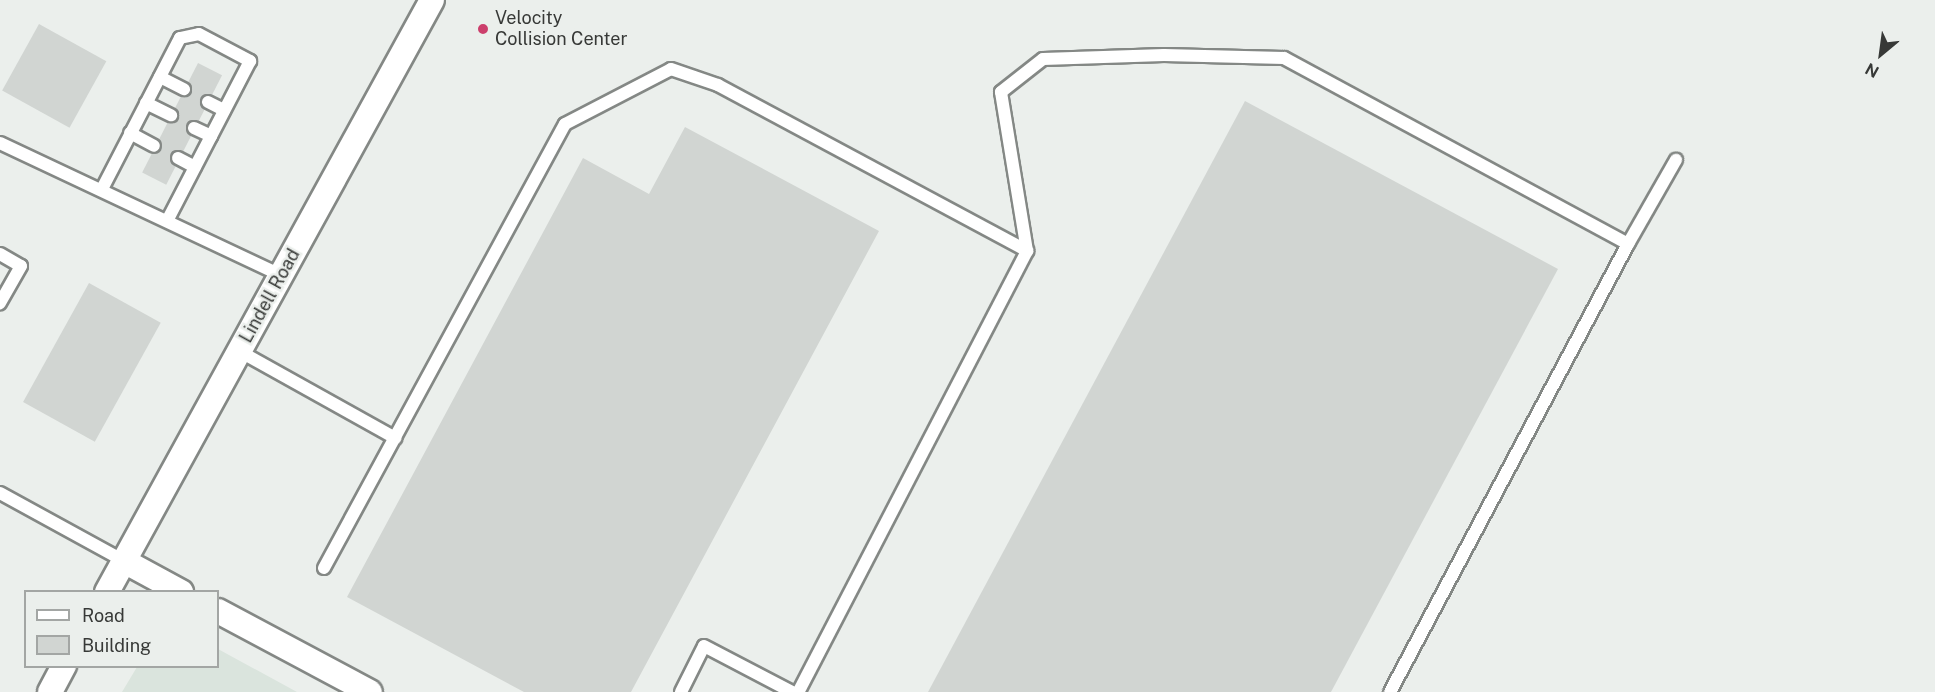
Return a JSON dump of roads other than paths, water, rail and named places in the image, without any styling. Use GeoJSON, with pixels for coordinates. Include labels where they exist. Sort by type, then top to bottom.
{"type":"FeatureCollection","features":[{"type":"Feature","properties":{"kind":"street","name":"Lindell Road"},"geometry":{"type":"LineString","coordinates":[[107,590],[432,0]]}},
{"type":"Feature","properties":{"kind":"street"},"geometry":{"type":"LineString","coordinates":[[124,561],[179,590]]}},
{"type":"Feature","properties":{"kind":"street"},"geometry":{"type":"LineString","coordinates":[[219,612],[370,692]]}},
{"type":"Feature","properties":{"kind":"street"},"geometry":{"type":"LineString","coordinates":[[50,692],[63,668]]}},
{"type":"Feature","properties":{"kind":"lane"},"geometry":{"type":"LineString","coordinates":[[102,189],[180,38],[200,34],[250,61],[168,219]]}},
{"type":"Feature","properties":{"kind":"lane"},"geometry":{"type":"LineString","coordinates":[[798,692],[1027,250],[1001,92],[1043,58],[1164,55],[1284,58],[1628,244]]}},
{"type":"Feature","properties":{"kind":"lane"},"geometry":{"type":"LineString","coordinates":[[324,568],[565,124],[671,69],[718,85],[1027,250]]}},
{"type":"Feature","properties":{"kind":"lane"},"geometry":{"type":"LineString","coordinates":[[160,77],[184,89]]}},
{"type":"Feature","properties":{"kind":"lane"},"geometry":{"type":"LineString","coordinates":[[208,102],[224,110]]}},
{"type":"Feature","properties":{"kind":"lane"},"geometry":{"type":"LineString","coordinates":[[146,103],[171,115]]}},
{"type":"Feature","properties":{"kind":"lane"},"geometry":{"type":"LineString","coordinates":[[194,128],[211,136]]}},
{"type":"Feature","properties":{"kind":"lane"},"geometry":{"type":"LineString","coordinates":[[130,134],[154,146]]}},
{"type":"Feature","properties":{"kind":"lane"},"geometry":{"type":"LineString","coordinates":[[0,143],[168,219],[281,275]]}},
{"type":"Feature","properties":{"kind":"lane"},"geometry":{"type":"LineString","coordinates":[[178,158],[195,167]]}},
{"type":"Feature","properties":{"kind":"lane"},"geometry":{"type":"LineString","coordinates":[[1390,692],[1628,244],[1676,160]]}},
{"type":"Feature","properties":{"kind":"lane"},"geometry":{"type":"LineString","coordinates":[[0,254],[21,266],[0,303]]}},
{"type":"Feature","properties":{"kind":"lane"},"geometry":{"type":"LineString","coordinates":[[239,351],[394,438]]}},
{"type":"Feature","properties":{"kind":"lane"},"geometry":{"type":"LineString","coordinates":[[0,493],[124,561]]}},
{"type":"Feature","properties":{"kind":"lane"},"geometry":{"type":"LineString","coordinates":[[681,692],[704,646],[792,692]]}},
{"type":"Feature","properties":{"kind":"place","name":"Velocity Collision Center"},"geometry":{"type":"Point","coordinates":[483,29]}}]}
